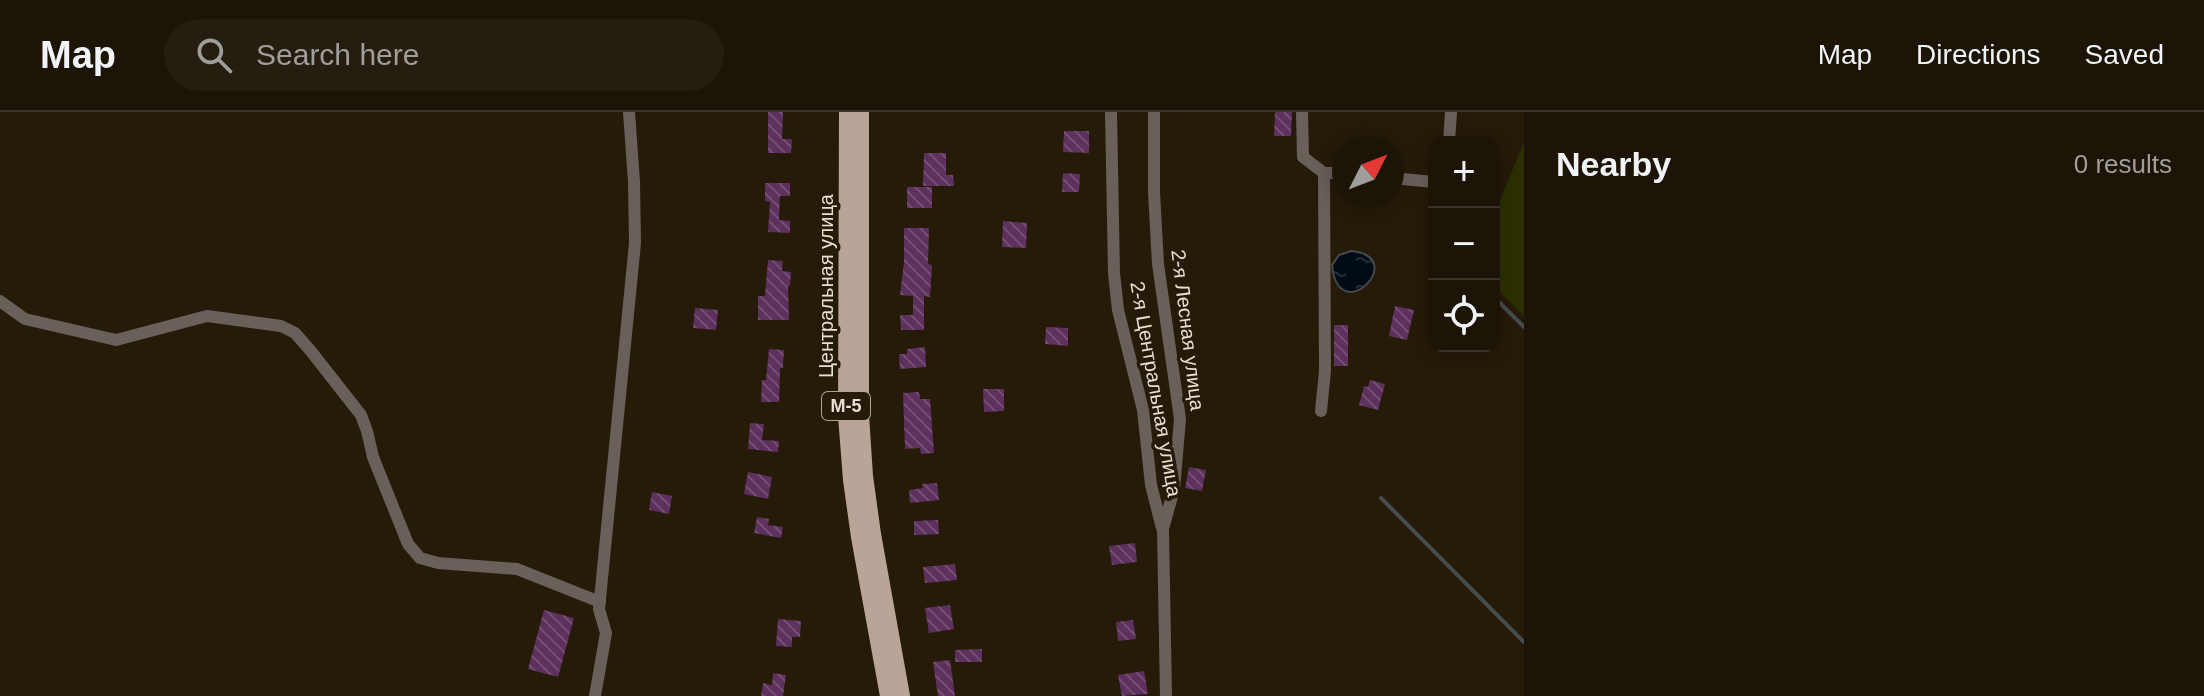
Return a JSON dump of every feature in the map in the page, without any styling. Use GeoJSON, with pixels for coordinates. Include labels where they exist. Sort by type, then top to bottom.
{"type":"FeatureCollection","features":[{"type":"Feature","properties":{"kind":"main road","name":"Центральная улица"},"geometry":{"type":"LineString","coordinates":[[847,112],[846,416],[859,537],[888,696]]}},
{"type":"Feature","properties":{"kind":"main road","name":"Центральная улица"},"geometry":{"type":"LineString","coordinates":[[861,112],[861,400],[865,476],[902,696]]}},
{"type":"Feature","properties":{"kind":"street"},"geometry":{"type":"LineString","coordinates":[[595,696],[606,633],[599,609],[635,243],[629,112]]}},
{"type":"Feature","properties":{"kind":"street","name":"2-я Центральная улица"},"geometry":{"type":"LineString","coordinates":[[1111,112],[1114,273],[1118,310],[1143,410],[1151,485],[1163,529]]}},
{"type":"Feature","properties":{"kind":"street","name":"2-я Лесная улица"},"geometry":{"type":"LineString","coordinates":[[1154,112],[1158,264],[1180,419],[1174,489],[1163,529],[1166,696]]}},
{"type":"Feature","properties":{"kind":"street"},"geometry":{"type":"LineString","coordinates":[[1302,112],[1303,157],[1324,173],[1332,173]]}},
{"type":"Feature","properties":{"kind":"street"},"geometry":{"type":"LineString","coordinates":[[1449,136],[1451,112]]}},
{"type":"Feature","properties":{"kind":"street"},"geometry":{"type":"LineString","coordinates":[[1321,411],[1325,371],[1324,173]]}},
{"type":"Feature","properties":{"kind":"street"},"geometry":{"type":"LineString","coordinates":[[1404,179],[1428,181]]}},
{"type":"Feature","properties":{"kind":"street"},"geometry":{"type":"LineString","coordinates":[[0,301],[25,319],[116,340],[207,316],[281,326],[295,333],[361,415],[373,457],[408,544],[420,558],[438,563],[517,569],[600,602]]}},
{"type":"Feature","properties":{"kind":"green space"},"geometry":{"type":"Polygon","coordinates":[[[1524,142],[1524,316],[1500,292],[1500,200],[1524,142]]]}},
{"type":"Feature","properties":{"kind":"water"},"geometry":{"type":"Polygon","coordinates":[[[1351,251],[1368,256],[1374,265],[1373,275],[1366,285],[1356,291],[1346,291],[1337,283],[1332,265],[1339,255],[1351,251]]]}},
{"type":"Feature","properties":{"kind":"building"},"geometry":{"type":"Polygon","coordinates":[[[768,112],[783,112],[782,139],[792,139],[791,153],[768,153],[768,112]]]}},
{"type":"Feature","properties":{"kind":"building"},"geometry":{"type":"Polygon","coordinates":[[[1275,112],[1292,112],[1291,136],[1274,136],[1275,112]]]}},
{"type":"Feature","properties":{"kind":"building"},"geometry":{"type":"Polygon","coordinates":[[[1064,131],[1089,131],[1089,153],[1063,152],[1064,131]]]}},
{"type":"Feature","properties":{"kind":"building"},"geometry":{"type":"Polygon","coordinates":[[[924,153],[946,153],[946,175],[953,175],[954,186],[923,186],[924,153]]]}},
{"type":"Feature","properties":{"kind":"building"},"geometry":{"type":"Polygon","coordinates":[[[1063,173],[1080,174],[1079,192],[1062,192],[1063,173]]]}},
{"type":"Feature","properties":{"kind":"building"},"geometry":{"type":"Polygon","coordinates":[[[765,183],[790,183],[790,196],[780,196],[779,220],[790,221],[790,233],[768,232],[770,202],[765,201],[765,183]]]}},
{"type":"Feature","properties":{"kind":"building"},"geometry":{"type":"Polygon","coordinates":[[[907,187],[932,187],[932,208],[907,208],[907,187]]]}},
{"type":"Feature","properties":{"kind":"building"},"geometry":{"type":"Polygon","coordinates":[[[1003,221],[1027,223],[1026,248],[1002,247],[1003,221]]]}},
{"type":"Feature","properties":{"kind":"building"},"geometry":{"type":"Polygon","coordinates":[[[904,228],[929,228],[928,264],[932,265],[930,297],[924,296],[924,330],[901,330],[900,315],[913,315],[913,296],[900,295],[904,228]]]}},
{"type":"Feature","properties":{"kind":"building"},"geometry":{"type":"Polygon","coordinates":[[[768,260],[783,261],[782,271],[791,272],[788,286],[789,320],[758,320],[758,296],[765,296],[768,260]]]}},
{"type":"Feature","properties":{"kind":"building"},"geometry":{"type":"Polygon","coordinates":[[[1395,306],[1414,310],[1407,340],[1389,336],[1395,306]]]}},
{"type":"Feature","properties":{"kind":"building"},"geometry":{"type":"Polygon","coordinates":[[[695,308],[718,310],[716,330],[693,328],[695,308]]]}},
{"type":"Feature","properties":{"kind":"building"},"geometry":{"type":"Polygon","coordinates":[[[1334,325],[1348,325],[1348,366],[1334,366],[1334,325]]]}},
{"type":"Feature","properties":{"kind":"building"},"geometry":{"type":"Polygon","coordinates":[[[1046,327],[1068,328],[1068,346],[1045,344],[1046,327]]]}},
{"type":"Feature","properties":{"kind":"building"},"geometry":{"type":"Polygon","coordinates":[[[925,347],[926,367],[900,369],[899,354],[907,354],[907,349],[925,347]]]}},
{"type":"Feature","properties":{"kind":"building"},"geometry":{"type":"Polygon","coordinates":[[[769,349],[784,350],[779,402],[761,402],[769,349]]]}},
{"type":"Feature","properties":{"kind":"building"},"geometry":{"type":"Polygon","coordinates":[[[1370,380],[1385,384],[1378,410],[1359,405],[1364,386],[1368,387],[1370,380]]]}},
{"type":"Feature","properties":{"kind":"building"},"geometry":{"type":"Polygon","coordinates":[[[983,389],[1004,389],[1004,411],[984,412],[983,389]]]}},
{"type":"Feature","properties":{"kind":"building"},"geometry":{"type":"Polygon","coordinates":[[[919,392],[920,399],[930,399],[934,453],[921,454],[920,448],[905,449],[903,393],[919,392]]]}},
{"type":"Feature","properties":{"kind":"building"},"geometry":{"type":"Polygon","coordinates":[[[750,423],[764,424],[762,440],[779,441],[778,452],[748,449],[750,423]]]}},
{"type":"Feature","properties":{"kind":"building"},"geometry":{"type":"Polygon","coordinates":[[[1189,467],[1206,470],[1202,491],[1185,488],[1189,467]]]}},
{"type":"Feature","properties":{"kind":"building"},"geometry":{"type":"Polygon","coordinates":[[[748,472],[772,477],[768,499],[744,494],[748,472]]]}},
{"type":"Feature","properties":{"kind":"building"},"geometry":{"type":"Polygon","coordinates":[[[937,483],[939,500],[910,503],[909,490],[923,488],[922,484],[937,483]]]}},
{"type":"Feature","properties":{"kind":"building"},"geometry":{"type":"Polygon","coordinates":[[[652,492],[672,496],[669,514],[649,510],[652,492]]]}},
{"type":"Feature","properties":{"kind":"building"},"geometry":{"type":"Polygon","coordinates":[[[757,517],[769,519],[768,525],[783,527],[781,538],[754,533],[757,517]]]}},
{"type":"Feature","properties":{"kind":"building"},"geometry":{"type":"Polygon","coordinates":[[[938,520],[939,534],[914,535],[914,521],[938,520]]]}},
{"type":"Feature","properties":{"kind":"building"},"geometry":{"type":"Polygon","coordinates":[[[1135,543],[1137,562],[1112,565],[1109,546],[1135,543]]]}},
{"type":"Feature","properties":{"kind":"building"},"geometry":{"type":"Polygon","coordinates":[[[955,564],[957,580],[925,583],[923,567],[955,564]]]}},
{"type":"Feature","properties":{"kind":"building"},"geometry":{"type":"Polygon","coordinates":[[[950,605],[954,629],[929,633],[925,608],[950,605]]]}},
{"type":"Feature","properties":{"kind":"building"},"geometry":{"type":"Polygon","coordinates":[[[544,610],[574,618],[558,677],[528,669],[544,610]]]}},
{"type":"Feature","properties":{"kind":"building"},"geometry":{"type":"Polygon","coordinates":[[[778,619],[801,621],[800,637],[792,637],[792,647],[776,646],[778,619]]]}},
{"type":"Feature","properties":{"kind":"building"},"geometry":{"type":"Polygon","coordinates":[[[1133,620],[1136,639],[1118,641],[1116,622],[1133,620]]]}},
{"type":"Feature","properties":{"kind":"building"},"geometry":{"type":"Polygon","coordinates":[[[982,649],[982,662],[955,662],[955,650],[982,649]]]}},
{"type":"Feature","properties":{"kind":"building"},"geometry":{"type":"Polygon","coordinates":[[[950,660],[955,696],[938,696],[933,662],[950,660]]]}},
{"type":"Feature","properties":{"kind":"building"},"geometry":{"type":"Polygon","coordinates":[[[1144,671],[1148,694],[1122,696],[1118,675],[1144,671]]]}},
{"type":"Feature","properties":{"kind":"building"},"geometry":{"type":"Polygon","coordinates":[[[773,673],[786,675],[783,696],[761,696],[763,683],[772,685],[773,673]]]}},
{"type":"Feature","properties":{"kind":"waterway"},"geometry":{"type":"LineString","coordinates":[[1500,303],[1524,327]]}},
{"type":"Feature","properties":{"kind":"waterway"},"geometry":{"type":"LineString","coordinates":[[1381,498],[1524,642]]}}]}
